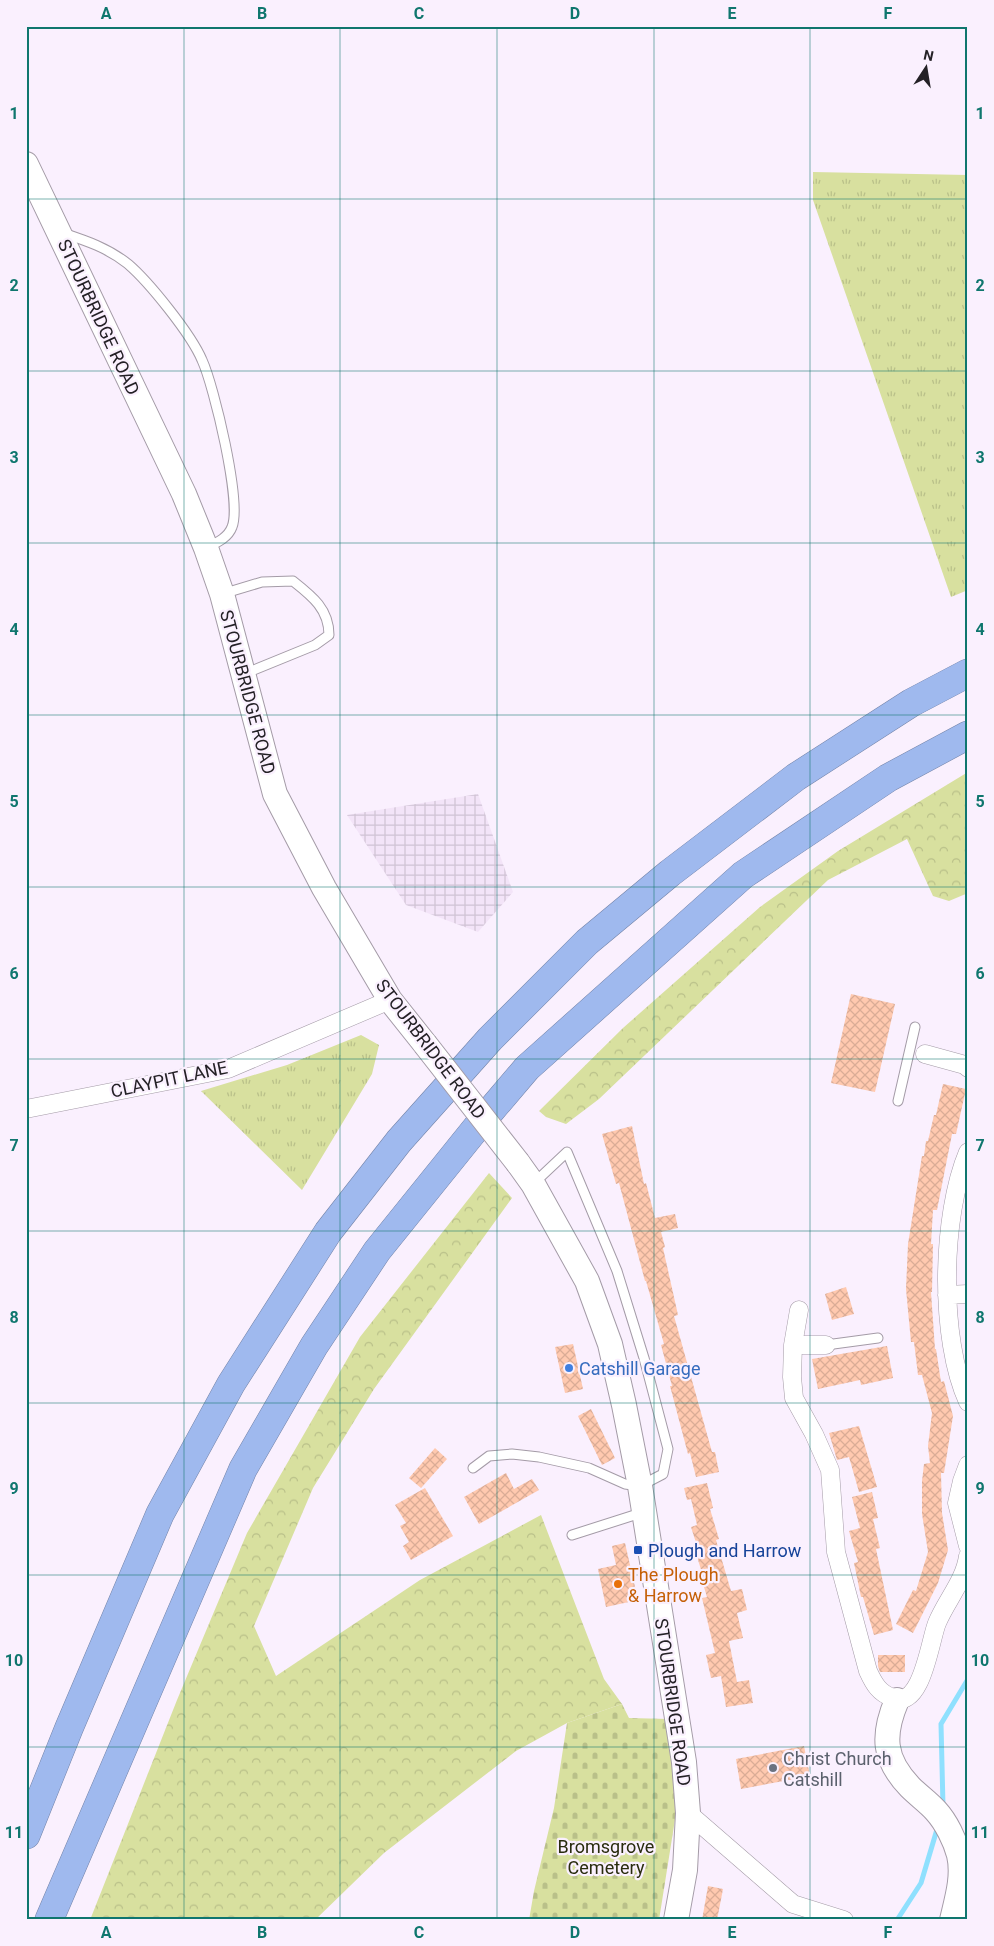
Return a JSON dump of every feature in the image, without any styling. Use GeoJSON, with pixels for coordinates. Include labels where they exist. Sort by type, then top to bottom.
{"type":"FeatureCollection","features":[{"type":"Feature","properties":{"kind":"highway"},"geometry":{"type":"LineString","coordinates":[[26,1836],[69,1728],[160,1514],[231,1384],[328,1232],[399,1141],[490,1039],[580,948],[663,879],[796,776],[911,703],[968,673]]}},
{"type":"Feature","properties":{"kind":"highway"},"geometry":{"type":"LineString","coordinates":[[49,1920],[243,1469],[314,1346],[377,1251],[527,1068],[743,875],[888,778],[968,735]]}},
{"type":"Feature","properties":{"kind":"main road","name":"STOURBRIDGE ROAD"},"geometry":{"type":"LineString","coordinates":[[26,164],[184,494],[206,548],[222,594],[275,794],[324,888],[390,1000],[533,1184],[587,1281],[610,1344],[624,1405],[640,1486],[684,1762],[688,1812],[685,1870],[676,1920]]}},
{"type":"Feature","properties":{"kind":"main road"},"geometry":{"type":"LineString","coordinates":[[897,1700],[889,1726],[887,1742],[889,1759],[897,1772],[937,1812],[954,1840],[959,1857],[960,1880],[952,1920]]}},
{"type":"Feature","properties":{"kind":"street","name":"CLAYPIT LANE"},"geometry":{"type":"LineString","coordinates":[[26,1109],[228,1069],[390,1000]]}},
{"type":"Feature","properties":{"kind":"street"},"geometry":{"type":"LineString","coordinates":[[917,1052],[967,1063]]}},
{"type":"Feature","properties":{"kind":"street"},"geometry":{"type":"LineString","coordinates":[[968,1152],[956,1188],[948,1256],[947,1295],[954,1363],[961,1387],[968,1402]]}},
{"type":"Feature","properties":{"kind":"street"},"geometry":{"type":"LineString","coordinates":[[947,1295],[968,1294]]}},
{"type":"Feature","properties":{"kind":"street"},"geometry":{"type":"LineString","coordinates":[[799,1310],[793,1345],[792,1377],[794,1398],[814,1434],[830,1470],[836,1552],[868,1671],[875,1686],[884,1695],[897,1700],[907,1697],[915,1689],[922,1677],[934,1631],[964,1572],[968,1556]]}},
{"type":"Feature","properties":{"kind":"street"},"geometry":{"type":"LineString","coordinates":[[793,1345],[826,1345]]}},
{"type":"Feature","properties":{"kind":"street"},"geometry":{"type":"LineString","coordinates":[[968,1465],[957,1503],[968,1546]]}},
{"type":"Feature","properties":{"kind":"street"},"geometry":{"type":"LineString","coordinates":[[688,1812],[793,1904],[844,1920]]}},
{"type":"Feature","properties":{"kind":"lane"},"geometry":{"type":"LineString","coordinates":[[58,231],[103,247],[129,265],[170,311],[202,359],[218,408],[234,504],[233,526],[228,534],[206,548]]}},
{"type":"Feature","properties":{"kind":"lane"},"geometry":{"type":"LineString","coordinates":[[222,594],[262,582],[294,582],[325,611],[329,624],[329,634],[315,645],[242,675]]}},
{"type":"Feature","properties":{"kind":"lane"},"geometry":{"type":"LineString","coordinates":[[898,1101],[917,1052],[915,1027]]}},
{"type":"Feature","properties":{"kind":"lane"},"geometry":{"type":"LineString","coordinates":[[473,1468],[489,1456],[512,1454],[575,1464],[625,1484],[640,1486],[663,1474],[668,1448],[644,1358],[617,1271],[567,1152],[533,1184]]}},
{"type":"Feature","properties":{"kind":"lane"},"geometry":{"type":"LineString","coordinates":[[826,1345],[878,1338]]}},
{"type":"Feature","properties":{"kind":"lane"},"geometry":{"type":"LineString","coordinates":[[572,1535],[644,1512]]}},
{"type":"Feature","properties":{"kind":"shaded area"},"geometry":{"type":"Polygon","coordinates":[[[478,794],[513,892],[478,932],[406,905],[347,815],[478,794]]]}},
{"type":"Feature","properties":{"kind":"green space"},"geometry":{"type":"Polygon","coordinates":[[[813,172],[968,175],[968,590],[951,597],[813,200],[813,172]]]}},
{"type":"Feature","properties":{"kind":"green space"},"geometry":{"type":"Polygon","coordinates":[[[968,772],[968,893],[949,901],[933,896],[907,839],[828,880],[599,1099],[566,1124],[546,1117],[539,1111],[623,1028],[760,907],[838,851],[968,772]]]}},
{"type":"Feature","properties":{"kind":"green space"},"geometry":{"type":"Polygon","coordinates":[[[361,1035],[379,1045],[372,1074],[302,1190],[201,1091],[287,1065],[361,1035]]]}},
{"type":"Feature","properties":{"kind":"green space"},"geometry":{"type":"Polygon","coordinates":[[[489,1173],[512,1198],[374,1389],[313,1488],[254,1626],[276,1676],[420,1580],[541,1515],[604,1679],[622,1704],[567,1723],[516,1751],[384,1853],[315,1920],[90,1920],[177,1700],[247,1533],[360,1337],[489,1173]]]}},
{"type":"Feature","properties":{"kind":"green space","name":"Bromsgrove Cemetery"},"geometry":{"type":"Polygon","coordinates":[[[622,1704],[629,1718],[669,1719],[677,1807],[659,1920],[529,1920],[554,1808],[567,1723],[622,1704]]]}},
{"type":"Feature","properties":{"kind":"building"},"geometry":{"type":"Polygon","coordinates":[[[851,994],[895,1004],[875,1092],[831,1083],[851,994]]]}},
{"type":"Feature","properties":{"kind":"building"},"geometry":{"type":"Polygon","coordinates":[[[943,1084],[966,1089],[956,1134],[952,1134],[937,1210],[933,1210],[931,1244],[933,1244],[931,1292],[935,1349],[941,1382],[944,1381],[953,1416],[944,1473],[941,1473],[942,1513],[948,1550],[938,1583],[913,1633],[896,1624],[913,1590],[916,1591],[928,1552],[922,1514],[922,1481],[924,1464],[930,1463],[928,1446],[932,1413],[922,1375],[918,1375],[914,1342],[911,1342],[906,1289],[908,1244],[922,1156],[924,1156],[926,1141],[928,1141],[934,1115],[936,1115],[943,1084]]]}},
{"type":"Feature","properties":{"kind":"building"},"geometry":{"type":"Polygon","coordinates":[[[632,1126],[644,1184],[646,1183],[655,1218],[675,1214],[678,1228],[661,1232],[678,1315],[674,1316],[712,1452],[715,1452],[719,1472],[696,1477],[670,1386],[672,1386],[661,1345],[664,1344],[619,1183],[616,1184],[602,1134],[632,1126]]]}},
{"type":"Feature","properties":{"kind":"building"},"geometry":{"type":"Polygon","coordinates":[[[846,1287],[854,1314],[832,1320],[825,1294],[846,1287]]]}},
{"type":"Feature","properties":{"kind":"building","name":"Catshill Garage"},"geometry":{"type":"Polygon","coordinates":[[[573,1344],[583,1389],[565,1393],[555,1347],[573,1344]]]}},
{"type":"Feature","properties":{"kind":"building"},"geometry":{"type":"Polygon","coordinates":[[[887,1346],[893,1378],[861,1385],[860,1380],[818,1389],[812,1359],[887,1346]]]}},
{"type":"Feature","properties":{"kind":"building"},"geometry":{"type":"Polygon","coordinates":[[[591,1409],[615,1458],[602,1465],[578,1416],[591,1409]]]}},
{"type":"Feature","properties":{"kind":"building"},"geometry":{"type":"Polygon","coordinates":[[[859,1426],[877,1487],[859,1492],[849,1457],[837,1460],[829,1433],[859,1426]]]}},
{"type":"Feature","properties":{"kind":"building"},"geometry":{"type":"Polygon","coordinates":[[[435,1448],[447,1459],[421,1488],[409,1478],[435,1448]]]}},
{"type":"Feature","properties":{"kind":"building"},"geometry":{"type":"Polygon","coordinates":[[[506,1473],[514,1489],[532,1479],[539,1490],[479,1524],[464,1497],[506,1473]]]}},
{"type":"Feature","properties":{"kind":"building"},"geometry":{"type":"Polygon","coordinates":[[[707,1483],[713,1508],[710,1509],[719,1539],[716,1540],[731,1591],[742,1589],[747,1610],[737,1613],[743,1638],[729,1641],[737,1682],[749,1680],[753,1703],[726,1707],[721,1676],[711,1678],[706,1655],[715,1653],[702,1598],[707,1597],[695,1550],[698,1549],[691,1527],[697,1525],[691,1499],[687,1500],[684,1488],[707,1483]]]}},
{"type":"Feature","properties":{"kind":"building"},"geometry":{"type":"Polygon","coordinates":[[[425,1488],[453,1536],[411,1560],[403,1546],[409,1542],[400,1526],[406,1523],[395,1505],[425,1488]]]}},
{"type":"Feature","properties":{"kind":"building"},"geometry":{"type":"Polygon","coordinates":[[[872,1492],[878,1518],[873,1519],[880,1548],[876,1549],[893,1630],[874,1635],[863,1597],[861,1597],[854,1563],[858,1562],[849,1531],[860,1528],[852,1497],[872,1492]]]}},
{"type":"Feature","properties":{"kind":"building","name":"The Plough & Harrow"},"geometry":{"type":"Polygon","coordinates":[[[625,1543],[638,1600],[606,1607],[598,1569],[616,1565],[612,1546],[625,1543]]]}},
{"type":"Feature","properties":{"kind":"building"},"geometry":{"type":"Polygon","coordinates":[[[878,1655],[905,1655],[905,1672],[880,1672],[878,1655]]]}},
{"type":"Feature","properties":{"kind":"building","name":"Christ Church Catshill"},"geometry":{"type":"Polygon","coordinates":[[[804,1746],[810,1776],[741,1789],[736,1759],[804,1746]]]}},
{"type":"Feature","properties":{"kind":"building"},"geometry":{"type":"Polygon","coordinates":[[[708,1886],[723,1889],[717,1920],[702,1920],[708,1886]]]}},
{"type":"Feature","properties":{"kind":"waterway"},"geometry":{"type":"LineString","coordinates":[[943,1806],[941,1724],[968,1679]]}},
{"type":"Feature","properties":{"kind":"waterway"},"geometry":{"type":"LineString","coordinates":[[897,1920],[921,1883],[938,1826]]}},
{"type":"Feature","properties":{"kind":"place","name":"Catshill Garage"},"geometry":{"type":"Point","coordinates":[569,1368]}},
{"type":"Feature","properties":{"kind":"place","name":"Plough and Harrow"},"geometry":{"type":"Point","coordinates":[638,1550]}},
{"type":"Feature","properties":{"kind":"place","name":"The Plough & Harrow"},"geometry":{"type":"Point","coordinates":[618,1584]}},
{"type":"Feature","properties":{"kind":"place","name":"Christ Church Catshill"},"geometry":{"type":"Point","coordinates":[773,1768]}}]}
